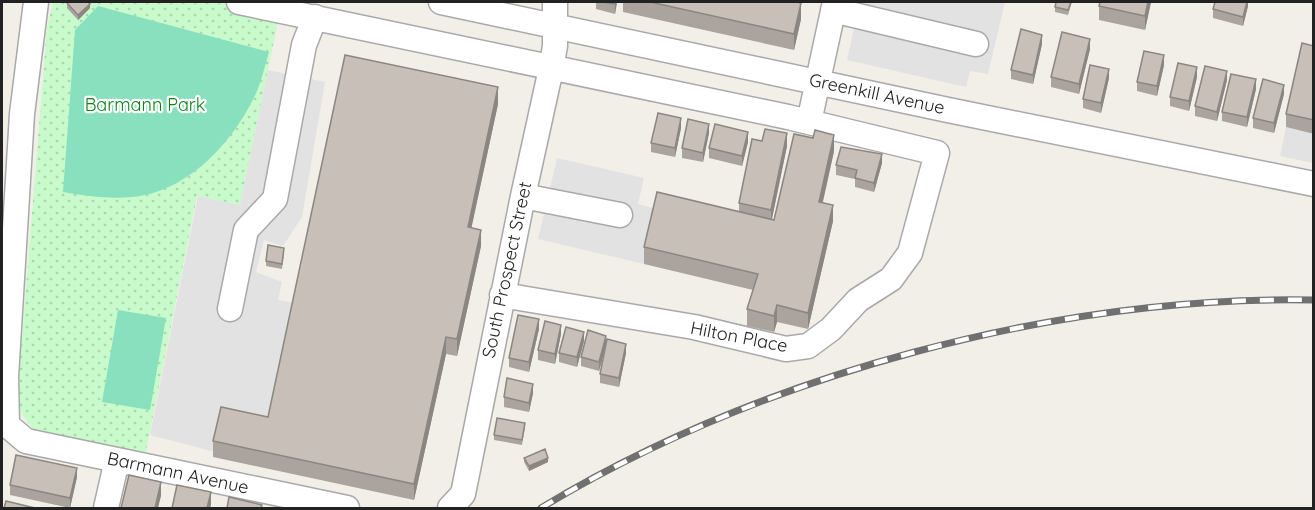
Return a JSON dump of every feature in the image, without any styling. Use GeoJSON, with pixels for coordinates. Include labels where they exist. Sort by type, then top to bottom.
{"type":"FeatureCollection","features":[{"type":"Feature","properties":{"kind":"street","name":"Barmann Avenue"},"geometry":{"type":"LineString","coordinates":[[36,2],[22,114],[6,377],[8,425],[26,441],[347,508]]}},
{"type":"Feature","properties":{"kind":"street"},"geometry":{"type":"LineString","coordinates":[[239,2],[809,122],[834,6],[976,44]]}},
{"type":"Feature","properties":{"kind":"street","name":"Greenkill Avenue"},"geometry":{"type":"LineString","coordinates":[[441,2],[1314,184]]}},
{"type":"Feature","properties":{"kind":"street","name":"South Prospect Street"},"geometry":{"type":"LineString","coordinates":[[450,508],[462,494],[522,195],[551,69],[555,2]]}},
{"type":"Feature","properties":{"kind":"street"},"geometry":{"type":"LineString","coordinates":[[230,309],[246,230],[275,199],[304,45],[315,17]]}},
{"type":"Feature","properties":{"kind":"street","name":"Hilton Place"},"geometry":{"type":"LineString","coordinates":[[502,295],[694,327],[786,349],[808,346],[831,329],[858,300],[891,279],[910,254],[937,153],[809,122]]}},
{"type":"Feature","properties":{"kind":"street"},"geometry":{"type":"LineString","coordinates":[[522,195],[620,215]]}},
{"type":"Feature","properties":{"kind":"street"},"geometry":{"type":"LineString","coordinates":[[106,508],[117,460]]}},
{"type":"Feature","properties":{"kind":"green space","name":"Barmann Park"},"geometry":{"type":"Polygon","coordinates":[[[53,2],[282,2],[240,205],[197,196],[145,456],[39,433],[30,425],[19,408],[17,397],[47,28],[53,2]]]}},
{"type":"Feature","properties":{"kind":"green space"},"geometry":{"type":"Polygon","coordinates":[[[98,6],[269,52],[257,91],[248,109],[223,145],[191,174],[153,193],[114,198],[63,192],[75,30],[98,6]]]}},
{"type":"Feature","properties":{"kind":"green space"},"geometry":{"type":"Polygon","coordinates":[[[118,310],[166,318],[150,410],[102,402],[118,310]]]}},
{"type":"Feature","properties":{"kind":"shaded area"},"geometry":{"type":"Polygon","coordinates":[[[860,2],[1005,2],[988,74],[970,71],[966,87],[847,60],[860,2]]]}},
{"type":"Feature","properties":{"kind":"shaded area"},"geometry":{"type":"Polygon","coordinates":[[[268,70],[325,82],[302,217],[283,246],[264,240],[256,272],[282,282],[278,300],[296,303],[268,434],[215,452],[150,435],[198,196],[240,205],[268,70]]]}},
{"type":"Feature","properties":{"kind":"shaded area"},"geometry":{"type":"Polygon","coordinates":[[[1286,127],[1313,134],[1313,163],[1280,156],[1286,127]]]}},
{"type":"Feature","properties":{"kind":"shaded area"},"geometry":{"type":"Polygon","coordinates":[[[557,158],[644,178],[638,204],[657,209],[644,264],[538,239],[557,158]]]}},
{"type":"Feature","properties":{"kind":"building"},"geometry":{"type":"Polygon","coordinates":[[[88,2],[90,4],[78,15],[67,3],[88,2]]]}},
{"type":"Feature","properties":{"kind":"building"},"geometry":{"type":"Polygon","coordinates":[[[650,2],[796,2],[801,3],[794,34],[650,2]]]}},
{"type":"Feature","properties":{"kind":"building"},"geometry":{"type":"Polygon","coordinates":[[[1056,2],[1071,2],[1068,10],[1055,7],[1056,2]]]}},
{"type":"Feature","properties":{"kind":"building"},"geometry":{"type":"Polygon","coordinates":[[[1100,2],[1148,2],[1145,16],[1099,6],[1100,2]]]}},
{"type":"Feature","properties":{"kind":"building"},"geometry":{"type":"Polygon","coordinates":[[[1215,2],[1247,2],[1243,17],[1213,9],[1215,2]]]}},
{"type":"Feature","properties":{"kind":"building"},"geometry":{"type":"Polygon","coordinates":[[[1021,29],[1042,35],[1033,75],[1011,70],[1021,29]]]}},
{"type":"Feature","properties":{"kind":"building"},"geometry":{"type":"Polygon","coordinates":[[[1062,32],[1090,39],[1079,84],[1051,77],[1062,32]]]}},
{"type":"Feature","properties":{"kind":"building"},"geometry":{"type":"Polygon","coordinates":[[[1302,43],[1314,46],[1314,120],[1286,114],[1302,43]]]}},
{"type":"Feature","properties":{"kind":"building"},"geometry":{"type":"Polygon","coordinates":[[[1144,51],[1164,55],[1157,86],[1137,82],[1144,51]]]}},
{"type":"Feature","properties":{"kind":"building"},"geometry":{"type":"Polygon","coordinates":[[[345,55],[498,87],[468,227],[481,230],[457,339],[446,337],[414,484],[213,441],[221,407],[268,417],[345,55]]]}},
{"type":"Feature","properties":{"kind":"building"},"geometry":{"type":"Polygon","coordinates":[[[1178,63],[1197,67],[1189,101],[1170,97],[1178,63]]]}},
{"type":"Feature","properties":{"kind":"building"},"geometry":{"type":"Polygon","coordinates":[[[1090,65],[1109,69],[1101,103],[1083,99],[1090,65]]]}},
{"type":"Feature","properties":{"kind":"building"},"geometry":{"type":"Polygon","coordinates":[[[1205,66],[1227,71],[1217,112],[1195,106],[1205,66]]]}},
{"type":"Feature","properties":{"kind":"building"},"geometry":{"type":"Polygon","coordinates":[[[1231,74],[1256,79],[1247,117],[1222,112],[1231,74]]]}},
{"type":"Feature","properties":{"kind":"building"},"geometry":{"type":"Polygon","coordinates":[[[1263,79],[1284,85],[1274,123],[1253,118],[1263,79]]]}},
{"type":"Feature","properties":{"kind":"building"},"geometry":{"type":"Polygon","coordinates":[[[658,113],[681,118],[675,148],[651,143],[658,113]]]}},
{"type":"Feature","properties":{"kind":"building"},"geometry":{"type":"Polygon","coordinates":[[[688,119],[709,124],[703,153],[682,148],[688,119]]]}},
{"type":"Feature","properties":{"kind":"building"},"geometry":{"type":"Polygon","coordinates":[[[715,124],[748,132],[742,156],[709,148],[715,124]]]}},
{"type":"Feature","properties":{"kind":"building"},"geometry":{"type":"Polygon","coordinates":[[[765,129],[787,133],[771,210],[739,203],[752,139],[762,141],[765,129]]]}},
{"type":"Feature","properties":{"kind":"building"},"geometry":{"type":"Polygon","coordinates":[[[815,130],[834,135],[819,202],[833,205],[808,313],[777,305],[774,316],[747,309],[758,274],[644,247],[657,192],[774,220],[794,134],[813,138],[815,130]]]}},
{"type":"Feature","properties":{"kind":"building"},"geometry":{"type":"Polygon","coordinates":[[[841,147],[882,154],[874,183],[855,178],[857,170],[836,165],[841,147]]]}},
{"type":"Feature","properties":{"kind":"building"},"geometry":{"type":"Polygon","coordinates":[[[268,245],[284,248],[282,264],[266,261],[268,245]]]}},
{"type":"Feature","properties":{"kind":"building"},"geometry":{"type":"Polygon","coordinates":[[[518,315],[539,319],[529,362],[509,358],[518,315]]]}},
{"type":"Feature","properties":{"kind":"building"},"geometry":{"type":"Polygon","coordinates":[[[545,321],[561,325],[555,354],[538,350],[545,321]]]}},
{"type":"Feature","properties":{"kind":"building"},"geometry":{"type":"Polygon","coordinates":[[[566,327],[584,332],[577,357],[559,353],[566,327]]]}},
{"type":"Feature","properties":{"kind":"building"},"geometry":{"type":"Polygon","coordinates":[[[588,330],[606,336],[599,362],[581,357],[588,330]]]}},
{"type":"Feature","properties":{"kind":"building"},"geometry":{"type":"Polygon","coordinates":[[[607,339],[626,344],[619,378],[600,374],[607,339]]]}},
{"type":"Feature","properties":{"kind":"building"},"geometry":{"type":"Polygon","coordinates":[[[507,378],[533,384],[529,403],[504,397],[507,378]]]}},
{"type":"Feature","properties":{"kind":"building"},"geometry":{"type":"Polygon","coordinates":[[[497,418],[525,423],[522,440],[494,435],[497,418]]]}},
{"type":"Feature","properties":{"kind":"building"},"geometry":{"type":"Polygon","coordinates":[[[545,449],[548,458],[529,466],[524,458],[545,449]]]}},
{"type":"Feature","properties":{"kind":"building"},"geometry":{"type":"Polygon","coordinates":[[[16,455],[77,468],[70,498],[10,485],[16,455]]]}},
{"type":"Feature","properties":{"kind":"building"},"geometry":{"type":"Polygon","coordinates":[[[129,475],[161,482],[155,508],[121,508],[129,475]]]}},
{"type":"Feature","properties":{"kind":"building"},"geometry":{"type":"Polygon","coordinates":[[[177,485],[211,492],[207,508],[172,508],[177,485]]]}},
{"type":"Feature","properties":{"kind":"building"},"geometry":{"type":"Polygon","coordinates":[[[229,497],[262,505],[261,508],[227,508],[229,497]]]}},
{"type":"Feature","properties":{"kind":"building"},"geometry":{"type":"Polygon","coordinates":[[[6,501],[35,508],[4,508],[6,501]]]}},
{"type":"Feature","properties":{"kind":"railway"},"geometry":{"type":"LineString","coordinates":[[541,508],[627,461],[718,419],[814,382],[914,352],[1014,329],[1116,312],[1216,302],[1314,300]]}}]}
